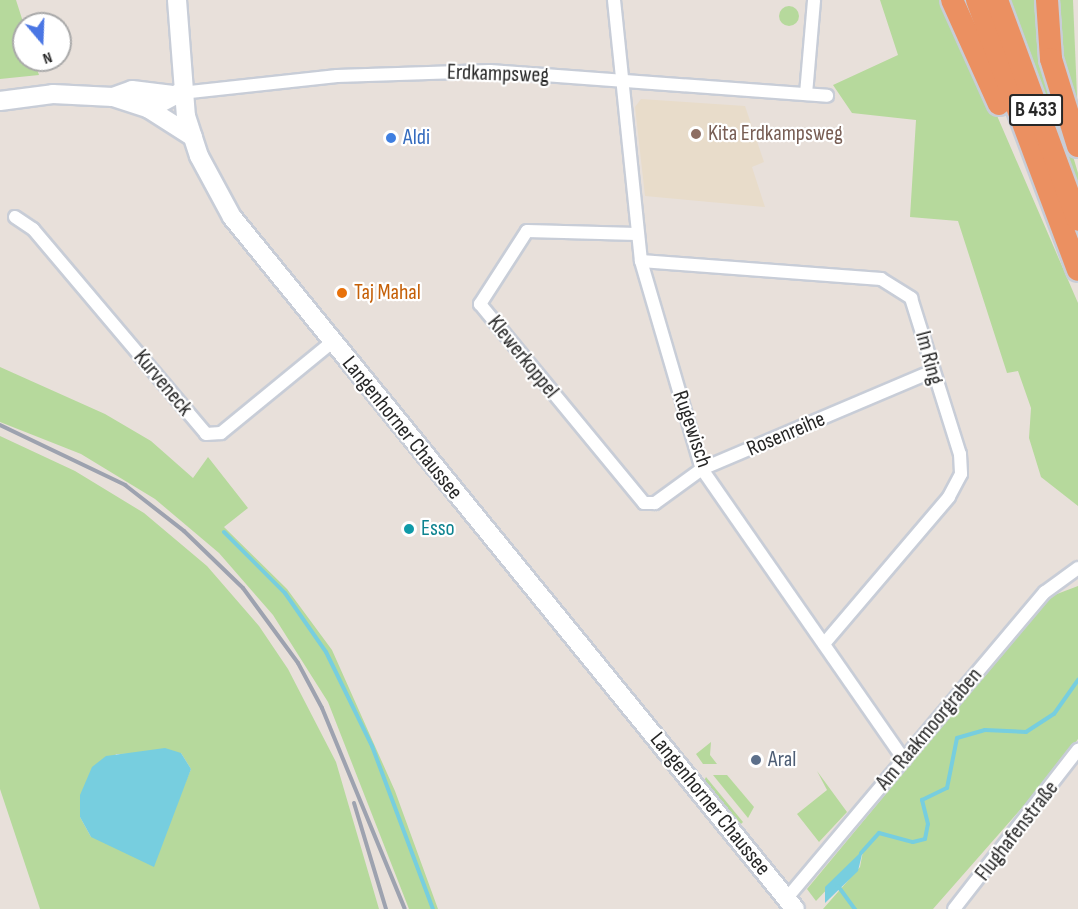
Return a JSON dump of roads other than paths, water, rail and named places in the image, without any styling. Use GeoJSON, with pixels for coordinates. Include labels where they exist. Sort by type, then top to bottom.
{"type":"FeatureCollection","features":[{"type":"Feature","properties":{"kind":"highway"},"geometry":{"type":"LineString","coordinates":[[952,0],[1000,106],[1027,144]]}},
{"type":"Feature","properties":{"kind":"highway","name":"B 433"},"geometry":{"type":"LineString","coordinates":[[977,0],[1027,144],[1078,270]]}},
{"type":"Feature","properties":{"kind":"highway","name":"B 433"},"geometry":{"type":"LineString","coordinates":[[997,0],[1078,220]]}},
{"type":"Feature","properties":{"kind":"highway"},"geometry":{"type":"LineString","coordinates":[[1047,0],[1051,59],[1078,146]]}},
{"type":"Feature","properties":{"kind":"main road","name":"Langenhorner Chaussee"},"geometry":{"type":"LineString","coordinates":[[177,0],[176,94],[193,137],[232,217],[331,343],[791,904]]}},
{"type":"Feature","properties":{"kind":"main road","name":"Erdkampsweg"},"geometry":{"type":"LineString","coordinates":[[113,97],[132,90],[176,94]]}},
{"type":"Feature","properties":{"kind":"main road","name":"Erdkampsweg"},"geometry":{"type":"LineString","coordinates":[[0,101],[53,94],[113,97],[149,109],[193,137]]}},
{"type":"Feature","properties":{"kind":"main road","name":"Erdkampsweg"},"geometry":{"type":"LineString","coordinates":[[149,109],[176,94]]}},
{"type":"Feature","properties":{"kind":"street","name":"Rugewisch"},"geometry":{"type":"LineString","coordinates":[[614,0],[641,261],[702,469],[904,759]]}},
{"type":"Feature","properties":{"kind":"street"},"geometry":{"type":"LineString","coordinates":[[806,94],[814,0]]}},
{"type":"Feature","properties":{"kind":"street","name":"Erdkampsweg"},"geometry":{"type":"LineString","coordinates":[[176,94],[254,82],[420,72],[622,80],[827,96]]}},
{"type":"Feature","properties":{"kind":"street","name":"Kurveneck"},"geometry":{"type":"LineString","coordinates":[[15,217],[33,229],[206,434],[220,433],[331,343]]}},
{"type":"Feature","properties":{"kind":"street","name":"Klewerkoppel"},"geometry":{"type":"LineString","coordinates":[[637,234],[527,231],[480,304],[639,500],[648,504]]}},
{"type":"Feature","properties":{"kind":"street","name":"Im Ring"},"geometry":{"type":"LineString","coordinates":[[641,261],[894,283],[911,298],[930,372],[960,454],[959,481],[824,644]]}},
{"type":"Feature","properties":{"kind":"street","name":"Rosenreihe"},"geometry":{"type":"LineString","coordinates":[[648,504],[702,469],[930,372]]}},
{"type":"Feature","properties":{"kind":"street","name":"Am Raakmoorgraben"},"geometry":{"type":"LineString","coordinates":[[791,904],[904,759],[1045,592],[1078,568]]}},
{"type":"Feature","properties":{"kind":"street","name":"Flughafenstraße"},"geometry":{"type":"LineString","coordinates":[[954,909],[1078,750]]}},
{"type":"Feature","properties":{"kind":"water"},"geometry":{"type":"Polygon","coordinates":[[[165,748],[181,753],[191,769],[154,867],[91,837],[80,817],[80,795],[92,767],[106,756],[165,748]]]}},
{"type":"Feature","properties":{"kind":"water"},"geometry":{"type":"Polygon","coordinates":[[[863,850],[858,871],[825,903],[825,887],[863,850]]]}},
{"type":"Feature","properties":{"kind":"waterway"},"geometry":{"type":"LineString","coordinates":[[224,532],[285,593],[326,652],[372,746],[433,909]]}},
{"type":"Feature","properties":{"kind":"waterway"},"geometry":{"type":"LineString","coordinates":[[861,853],[879,833],[913,842],[925,839],[928,824],[922,800],[947,788],[957,738],[985,730],[1026,732],[1054,714],[1078,680]]}},
{"type":"Feature","properties":{"kind":"waterway"},"geometry":{"type":"LineString","coordinates":[[838,886],[855,909]]}},
{"type":"Feature","properties":{"kind":"railway"},"geometry":{"type":"LineString","coordinates":[[0,425],[125,485],[184,531],[243,588],[298,663],[322,708],[405,909]]}},
{"type":"Feature","properties":{"kind":"railway"},"geometry":{"type":"LineString","coordinates":[[354,803],[386,909]]}},
{"type":"Feature","properties":{"kind":"place","name":"Kita Erdkampsweg"},"geometry":{"type":"Point","coordinates":[696,134]}},
{"type":"Feature","properties":{"kind":"place","name":"Aldi"},"geometry":{"type":"Point","coordinates":[391,138]}},
{"type":"Feature","properties":{"kind":"place","name":"Taj Mahal"},"geometry":{"type":"Point","coordinates":[342,293]}},
{"type":"Feature","properties":{"kind":"place","name":"Esso"},"geometry":{"type":"Point","coordinates":[409,529]}},
{"type":"Feature","properties":{"kind":"place","name":"Aral"},"geometry":{"type":"Point","coordinates":[756,760]}}]}
